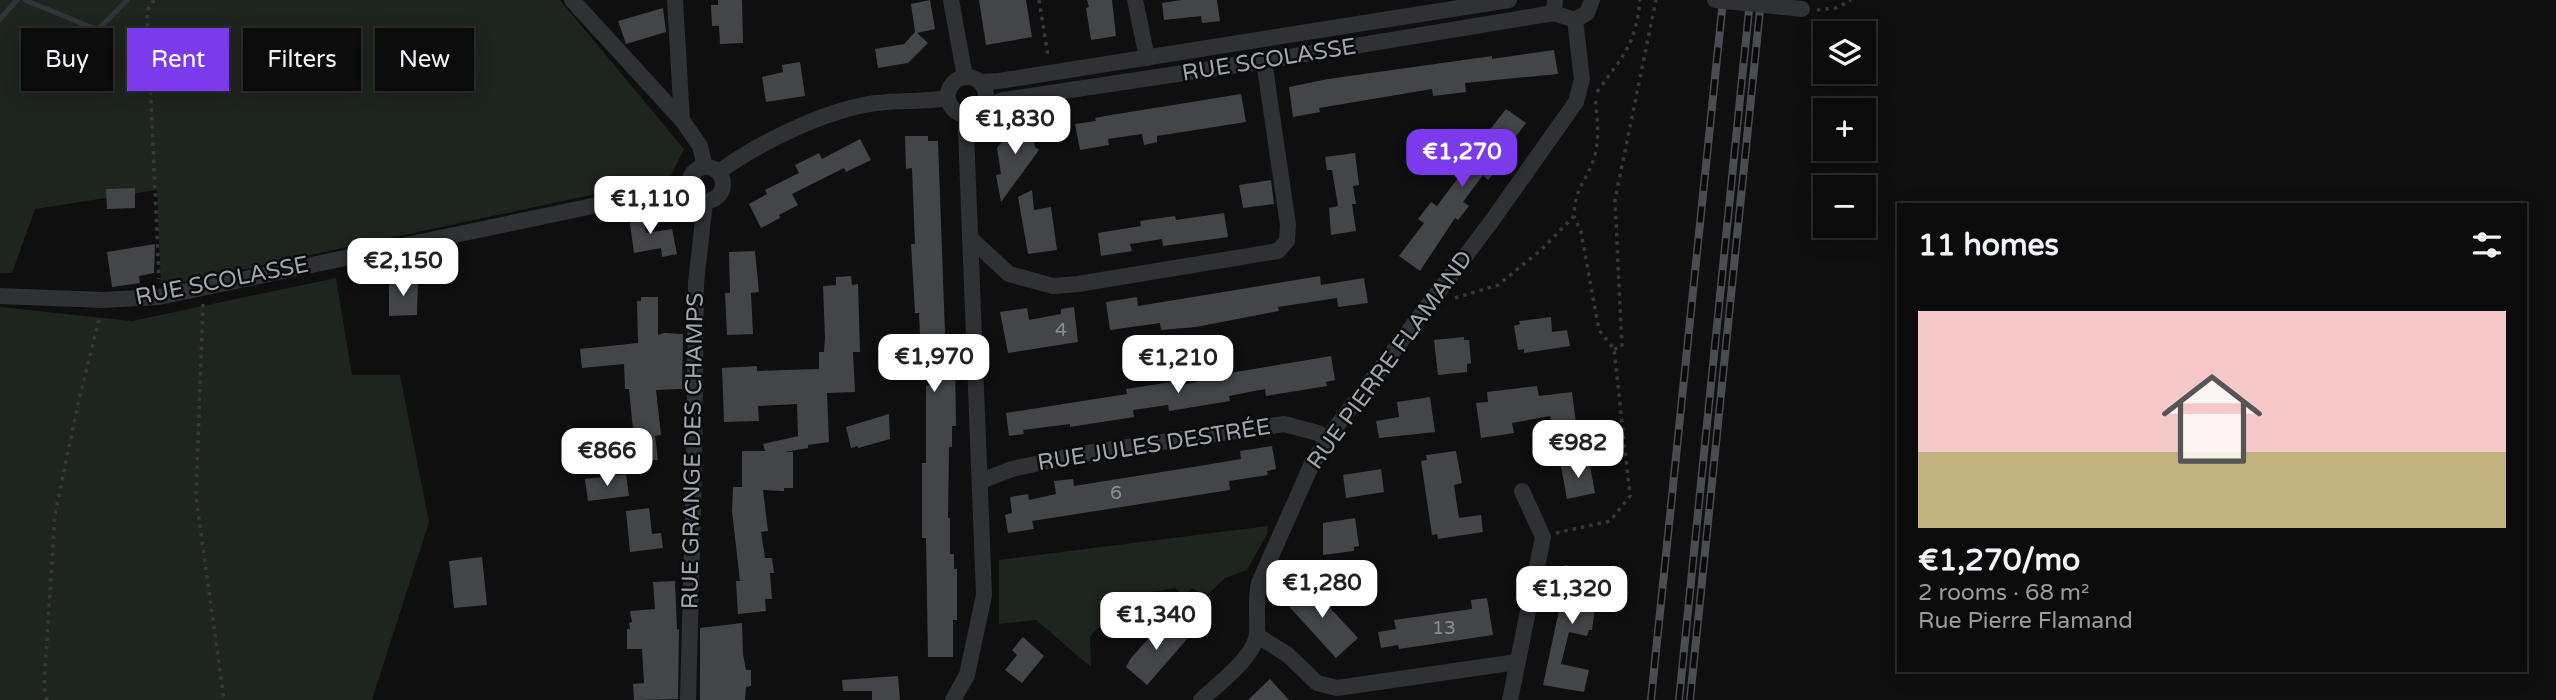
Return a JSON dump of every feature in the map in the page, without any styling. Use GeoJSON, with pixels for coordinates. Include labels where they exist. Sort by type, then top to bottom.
{"type":"FeatureCollection","features":[{"type":"Feature","properties":{"kind":"street"},"geometry":{"type":"LineString","coordinates":[[572,0],[682,120],[712,169],[723,180],[719,195],[705,202],[697,199],[688,186],[692,173],[712,169],[734,161],[821,116],[876,103],[948,98]]}},
{"type":"Feature","properties":{"kind":"street"},"geometry":{"type":"LineString","coordinates":[[675,0],[682,120]]}},
{"type":"Feature","properties":{"kind":"street"},"geometry":{"type":"LineString","coordinates":[[951,0],[973,79],[985,90],[986,99],[983,107],[974,114],[957,113],[949,103],[950,86],[959,78],[973,79]]}},
{"type":"Feature","properties":{"kind":"street"},"geometry":{"type":"LineString","coordinates":[[1135,0],[1147,58]]}},
{"type":"Feature","properties":{"kind":"street","name":"RUE SCOLASSE"},"geometry":{"type":"LineString","coordinates":[[973,79],[1051,73],[1509,0]]}},
{"type":"Feature","properties":{"kind":"street"},"geometry":{"type":"LineString","coordinates":[[1555,6],[1575,20],[1587,13],[1592,0]]}},
{"type":"Feature","properties":{"kind":"street"},"geometry":{"type":"LineString","coordinates":[[1715,0],[1802,9]]}},
{"type":"Feature","properties":{"kind":"street","name":"RUE SCOLASSE"},"geometry":{"type":"LineString","coordinates":[[983,107],[1003,100],[1264,61],[1555,6]]}},
{"type":"Feature","properties":{"kind":"street","name":"RUE PIERRE FLAMAND"},"geometry":{"type":"LineString","coordinates":[[1258,636],[1255,602],[1259,583],[1311,467],[1327,439],[1491,222],[1576,102],[1582,79],[1575,20]]}},
{"type":"Feature","properties":{"kind":"street"},"geometry":{"type":"LineString","coordinates":[[970,239],[1009,274],[1053,286],[1278,251],[1287,242],[1288,225],[1264,61]]}},
{"type":"Feature","properties":{"kind":"street"},"geometry":{"type":"LineString","coordinates":[[953,700],[967,675],[984,595],[966,131],[968,115]]}},
{"type":"Feature","properties":{"kind":"street","name":"RUE SCOLASSE"},"geometry":{"type":"LineString","coordinates":[[0,296],[103,300],[159,297],[688,186]]}},
{"type":"Feature","properties":{"kind":"street","name":"RUE GRANGE DES CHAMPS"},"geometry":{"type":"LineString","coordinates":[[688,700],[696,283],[705,202]]}},
{"type":"Feature","properties":{"kind":"street","name":"RUE JULES DESTRÉE"},"geometry":{"type":"LineString","coordinates":[[981,481],[1012,469],[1080,454],[1284,424],[1318,433],[1327,439]]}},
{"type":"Feature","properties":{"kind":"street"},"geometry":{"type":"LineString","coordinates":[[1510,700],[1543,537],[1522,491]]}},
{"type":"Feature","properties":{"kind":"street"},"geometry":{"type":"LineString","coordinates":[[1201,700],[1244,660],[1258,636],[1289,655],[1318,683],[1337,688],[1517,662]]}},
{"type":"Feature","properties":{"kind":"path"},"geometry":{"type":"LineString","coordinates":[[154,0],[147,11],[159,297]]}},
{"type":"Feature","properties":{"kind":"path"},"geometry":{"type":"LineString","coordinates":[[1039,0],[1051,73]]}},
{"type":"Feature","properties":{"kind":"path"},"geometry":{"type":"LineString","coordinates":[[1595,94],[1632,42],[1640,0]]}},
{"type":"Feature","properties":{"kind":"path"},"geometry":{"type":"LineString","coordinates":[[1614,349],[1622,347],[1615,200],[1656,0]]}},
{"type":"Feature","properties":{"kind":"path"},"geometry":{"type":"LineString","coordinates":[[1802,9],[1836,8],[1851,0]]}},
{"type":"Feature","properties":{"kind":"path"},"geometry":{"type":"LineString","coordinates":[[1543,537],[1610,521],[1629,496],[1614,349],[1599,331],[1581,232],[1574,216],[1575,197],[1595,157],[1597,117],[1592,82]]}},
{"type":"Feature","properties":{"kind":"path"},"geometry":{"type":"LineString","coordinates":[[1427,306],[1498,285],[1541,250],[1574,216]]}},
{"type":"Feature","properties":{"kind":"path"},"geometry":{"type":"LineString","coordinates":[[47,700],[44,686],[55,514],[103,300]]}},
{"type":"Feature","properties":{"kind":"path"},"geometry":{"type":"LineString","coordinates":[[203,313],[196,496],[224,700]]}},
{"type":"Feature","properties":{"kind":"shaded area"},"geometry":{"type":"Polygon","coordinates":[[[0,0],[560,0],[684,149],[670,178],[161,287],[157,190],[35,209],[12,273],[0,273],[0,0]]]}},
{"type":"Feature","properties":{"kind":"shaded area"},"geometry":{"type":"Polygon","coordinates":[[[336,278],[352,375],[400,375],[429,522],[372,700],[0,700],[0,307],[132,321],[336,278]]]}},
{"type":"Feature","properties":{"kind":"shaded area"},"geometry":{"type":"Polygon","coordinates":[[[1268,526],[1267,534],[1247,570],[1225,578],[1206,596],[1192,588],[1184,596],[1175,588],[1125,596],[1090,637],[1091,667],[1036,620],[999,624],[999,560],[1268,526]]]}},
{"type":"Feature","properties":{"kind":"building"},"geometry":{"type":"Polygon","coordinates":[[[718,0],[742,0],[743,43],[720,44],[719,26],[712,26],[711,5],[718,5],[718,0]]]}},
{"type":"Feature","properties":{"kind":"building"},"geometry":{"type":"Polygon","coordinates":[[[930,0],[935,29],[917,33],[928,43],[908,63],[878,68],[875,49],[904,44],[915,32],[911,4],[930,0]]]}},
{"type":"Feature","properties":{"kind":"building"},"geometry":{"type":"Polygon","coordinates":[[[979,0],[1026,0],[1032,37],[986,45],[979,0]]]}},
{"type":"Feature","properties":{"kind":"building"},"geometry":{"type":"Polygon","coordinates":[[[1087,0],[1112,0],[1116,36],[1091,40],[1087,0]]]}},
{"type":"Feature","properties":{"kind":"building"},"geometry":{"type":"Polygon","coordinates":[[[1217,0],[1220,21],[1202,23],[1201,16],[1164,20],[1162,3],[1217,0]]]}},
{"type":"Feature","properties":{"kind":"building"},"geometry":{"type":"Polygon","coordinates":[[[663,8],[666,32],[626,44],[618,21],[663,8]]]}},
{"type":"Feature","properties":{"kind":"building"},"geometry":{"type":"Polygon","coordinates":[[[1554,50],[1558,74],[1465,83],[1466,92],[1433,96],[1432,89],[1319,108],[1320,112],[1293,117],[1289,87],[1492,56],[1492,59],[1554,50]]]}},
{"type":"Feature","properties":{"kind":"building"},"geometry":{"type":"Polygon","coordinates":[[[800,62],[805,96],[766,102],[762,77],[783,72],[782,65],[800,62]]]}},
{"type":"Feature","properties":{"kind":"building"},"geometry":{"type":"Polygon","coordinates":[[[1241,94],[1246,122],[1157,136],[1157,142],[1144,145],[1142,134],[1108,139],[1109,145],[1080,150],[1075,124],[1096,121],[1095,118],[1111,115],[1241,94]]]}},
{"type":"Feature","properties":{"kind":"building"},"geometry":{"type":"Polygon","coordinates":[[[1506,109],[1526,123],[1495,164],[1499,167],[1488,180],[1483,175],[1463,202],[1469,206],[1458,220],[1455,218],[1420,271],[1399,256],[1424,223],[1418,219],[1431,202],[1437,206],[1458,178],[1454,176],[1506,109]]]}},
{"type":"Feature","properties":{"kind":"building"},"geometry":{"type":"Polygon","coordinates":[[[1031,120],[1035,147],[1039,150],[1001,202],[996,175],[1001,174],[997,148],[1018,122],[1031,120]]]}},
{"type":"Feature","properties":{"kind":"building"},"geometry":{"type":"Polygon","coordinates":[[[905,136],[928,136],[928,141],[938,141],[946,361],[955,361],[956,426],[952,426],[952,447],[949,447],[948,518],[950,554],[954,554],[954,569],[957,569],[957,620],[953,620],[953,657],[928,657],[926,538],[922,538],[922,463],[926,463],[926,386],[930,385],[928,336],[920,336],[919,313],[915,313],[911,244],[915,244],[912,168],[906,169],[905,136]]]}},
{"type":"Feature","properties":{"kind":"building"},"geometry":{"type":"Polygon","coordinates":[[[860,139],[871,160],[846,172],[844,168],[792,194],[798,205],[761,228],[749,204],[767,194],[765,190],[799,173],[795,165],[819,153],[822,159],[860,139]]]}},
{"type":"Feature","properties":{"kind":"building"},"geometry":{"type":"Polygon","coordinates":[[[1355,153],[1359,185],[1353,186],[1356,204],[1352,204],[1356,231],[1331,235],[1329,208],[1338,206],[1332,170],[1327,170],[1325,157],[1355,153]]]}},
{"type":"Feature","properties":{"kind":"building"},"geometry":{"type":"Polygon","coordinates":[[[1271,180],[1274,204],[1243,208],[1239,185],[1271,180]]]}},
{"type":"Feature","properties":{"kind":"building"},"geometry":{"type":"Polygon","coordinates":[[[135,188],[135,208],[107,209],[106,189],[135,188]]]}},
{"type":"Feature","properties":{"kind":"building"},"geometry":{"type":"Polygon","coordinates":[[[1032,190],[1034,210],[1051,207],[1057,250],[1028,254],[1018,197],[1032,190]]]}},
{"type":"Feature","properties":{"kind":"building"},"geometry":{"type":"Polygon","coordinates":[[[639,207],[646,233],[672,229],[677,254],[662,257],[661,248],[634,253],[628,209],[639,207]]]}},
{"type":"Feature","properties":{"kind":"building"},"geometry":{"type":"Polygon","coordinates":[[[1224,213],[1228,237],[1163,246],[1162,239],[1130,244],[1132,251],[1101,256],[1098,233],[1141,226],[1140,221],[1175,216],[1176,220],[1224,213]]]}},
{"type":"Feature","properties":{"kind":"building"},"geometry":{"type":"Polygon","coordinates":[[[155,244],[154,273],[139,276],[140,283],[112,287],[107,252],[155,244]]]}},
{"type":"Feature","properties":{"kind":"building"},"geometry":{"type":"Polygon","coordinates":[[[755,251],[759,292],[751,293],[753,334],[727,335],[725,293],[730,293],[729,252],[755,251]]]}},
{"type":"Feature","properties":{"kind":"building"},"geometry":{"type":"Polygon","coordinates":[[[851,276],[852,285],[858,284],[860,352],[853,352],[855,392],[827,393],[829,442],[785,452],[793,452],[793,488],[784,488],[784,491],[763,490],[768,531],[761,532],[765,558],[772,558],[772,599],[765,599],[766,611],[738,614],[736,581],[740,581],[732,511],[733,487],[742,487],[742,451],[765,451],[763,444],[798,436],[797,404],[758,406],[759,421],[724,422],[722,368],[757,366],[757,371],[819,369],[819,352],[824,352],[825,338],[823,286],[836,285],[836,277],[851,276]]]}},
{"type":"Feature","properties":{"kind":"building"},"geometry":{"type":"Polygon","coordinates":[[[1320,276],[1321,285],[1364,278],[1368,303],[1338,307],[1337,298],[1278,307],[1279,311],[1196,327],[1161,330],[1160,323],[1110,330],[1106,302],[1137,297],[1138,306],[1320,276]]]}},
{"type":"Feature","properties":{"kind":"building"},"geometry":{"type":"Polygon","coordinates":[[[418,279],[417,315],[389,316],[389,281],[418,279]]]}},
{"type":"Feature","properties":{"kind":"building"},"geometry":{"type":"Polygon","coordinates":[[[641,297],[658,297],[658,335],[683,334],[682,389],[656,390],[661,435],[655,436],[658,460],[613,463],[611,442],[624,440],[623,430],[633,429],[629,389],[625,389],[624,364],[582,368],[580,349],[638,343],[637,301],[641,301],[641,297]]]}},
{"type":"Feature","properties":{"kind":"building"},"geometry":{"type":"Polygon","coordinates":[[[1074,307],[1078,342],[1008,353],[1000,312],[1027,308],[1029,320],[1061,314],[1061,309],[1074,307]]]}},
{"type":"Feature","properties":{"kind":"building"},"geometry":{"type":"Polygon","coordinates":[[[1551,317],[1552,332],[1567,330],[1570,346],[1524,353],[1524,349],[1518,350],[1514,326],[1520,324],[1519,321],[1551,317]]]}},
{"type":"Feature","properties":{"kind":"building"},"geometry":{"type":"Polygon","coordinates":[[[1464,337],[1464,340],[1469,340],[1471,363],[1467,364],[1467,372],[1438,375],[1434,340],[1464,337]]]}},
{"type":"Feature","properties":{"kind":"building"},"geometry":{"type":"Polygon","coordinates":[[[1331,356],[1335,380],[1326,382],[1327,386],[1266,396],[1265,389],[1229,396],[1230,401],[1169,411],[1168,405],[1133,410],[1134,417],[1070,427],[1070,424],[1023,430],[1024,434],[1009,436],[1006,413],[1127,394],[1126,389],[1178,381],[1179,386],[1212,376],[1331,356]]]}},
{"type":"Feature","properties":{"kind":"building"},"geometry":{"type":"Polygon","coordinates":[[[1537,386],[1539,396],[1572,392],[1576,424],[1552,427],[1550,416],[1512,423],[1514,433],[1481,438],[1476,403],[1488,402],[1487,392],[1537,386]]]}},
{"type":"Feature","properties":{"kind":"building"},"geometry":{"type":"Polygon","coordinates":[[[1430,397],[1435,432],[1379,438],[1376,421],[1399,417],[1397,402],[1430,397]]]}},
{"type":"Feature","properties":{"kind":"building"},"geometry":{"type":"Polygon","coordinates":[[[889,414],[890,439],[851,448],[846,427],[889,414]]]}},
{"type":"Feature","properties":{"kind":"building"},"geometry":{"type":"Polygon","coordinates":[[[1272,446],[1276,469],[1267,471],[1268,475],[1229,481],[1230,490],[1032,521],[1034,529],[1008,533],[1005,515],[1012,513],[1010,497],[1028,494],[1029,500],[1056,494],[1054,481],[1073,479],[1074,486],[1193,467],[1241,459],[1240,451],[1272,446]]]}},
{"type":"Feature","properties":{"kind":"building"},"geometry":{"type":"Polygon","coordinates":[[[1456,451],[1462,483],[1454,485],[1459,518],[1481,515],[1483,532],[1438,539],[1437,534],[1432,535],[1421,461],[1427,460],[1426,455],[1456,451]]]}},
{"type":"Feature","properties":{"kind":"building"},"geometry":{"type":"Polygon","coordinates":[[[1589,461],[1595,493],[1567,499],[1561,466],[1589,461]]]}},
{"type":"Feature","properties":{"kind":"building"},"geometry":{"type":"Polygon","coordinates":[[[1381,469],[1384,492],[1346,498],[1343,475],[1381,469]]]}},
{"type":"Feature","properties":{"kind":"building"},"geometry":{"type":"Polygon","coordinates":[[[626,474],[629,496],[588,501],[585,479],[626,474]]]}},
{"type":"Feature","properties":{"kind":"building"},"geometry":{"type":"Polygon","coordinates":[[[649,508],[652,534],[661,533],[663,548],[630,552],[626,511],[649,508]]]}},
{"type":"Feature","properties":{"kind":"building"},"geometry":{"type":"Polygon","coordinates":[[[1355,518],[1359,546],[1354,547],[1354,551],[1323,555],[1323,523],[1355,518]]]}},
{"type":"Feature","properties":{"kind":"building"},"geometry":{"type":"Polygon","coordinates":[[[482,557],[487,605],[454,608],[449,561],[482,557]]]}},
{"type":"Feature","properties":{"kind":"building"},"geometry":{"type":"Polygon","coordinates":[[[1565,565],[1600,572],[1592,630],[1589,630],[1587,636],[1569,632],[1561,664],[1589,670],[1584,692],[1543,685],[1564,587],[1561,586],[1565,565]]]}},
{"type":"Feature","properties":{"kind":"building"},"geometry":{"type":"Polygon","coordinates":[[[675,581],[677,630],[679,629],[678,699],[634,700],[633,684],[644,683],[642,649],[627,649],[627,629],[630,629],[629,623],[632,622],[630,611],[655,609],[653,582],[675,581]]]}},
{"type":"Feature","properties":{"kind":"building"},"geometry":{"type":"Polygon","coordinates":[[[1307,583],[1358,638],[1336,658],[1285,602],[1307,583]]]}},
{"type":"Feature","properties":{"kind":"building"},"geometry":{"type":"Polygon","coordinates":[[[1487,598],[1493,635],[1399,649],[1398,645],[1381,648],[1378,632],[1396,629],[1394,620],[1472,609],[1471,600],[1487,598]]]}},
{"type":"Feature","properties":{"kind":"building"},"geometry":{"type":"Polygon","coordinates":[[[1166,619],[1188,638],[1147,685],[1126,667],[1166,619]]]}},
{"type":"Feature","properties":{"kind":"building"},"geometry":{"type":"Polygon","coordinates":[[[742,623],[746,670],[751,670],[751,686],[746,687],[745,700],[700,700],[700,628],[742,623]]]}},
{"type":"Feature","properties":{"kind":"building"},"geometry":{"type":"Polygon","coordinates":[[[1023,637],[1044,656],[1022,683],[1005,670],[1017,655],[1012,650],[1023,637]]]}},
{"type":"Feature","properties":{"kind":"building"},"geometry":{"type":"Polygon","coordinates":[[[898,676],[900,700],[872,700],[872,691],[843,691],[842,680],[898,676]]]}},
{"type":"Feature","properties":{"kind":"building"},"geometry":{"type":"Polygon","coordinates":[[[1270,679],[1289,700],[1248,700],[1270,679]]]}},
{"type":"Feature","properties":{"kind":"waterway"},"geometry":{"type":"LineString","coordinates":[[0,19],[17,0]]}},
{"type":"Feature","properties":{"kind":"waterway"},"geometry":{"type":"LineString","coordinates":[[25,0],[98,30],[127,0]]}},
{"type":"Feature","properties":{"kind":"railway"},"geometry":{"type":"LineString","coordinates":[[1651,700],[1723,0]]}},
{"type":"Feature","properties":{"kind":"railway"},"geometry":{"type":"LineString","coordinates":[[1679,700],[1750,0]]}},
{"type":"Feature","properties":{"kind":"railway"},"geometry":{"type":"LineString","coordinates":[[1690,700],[1761,0]]}}]}
